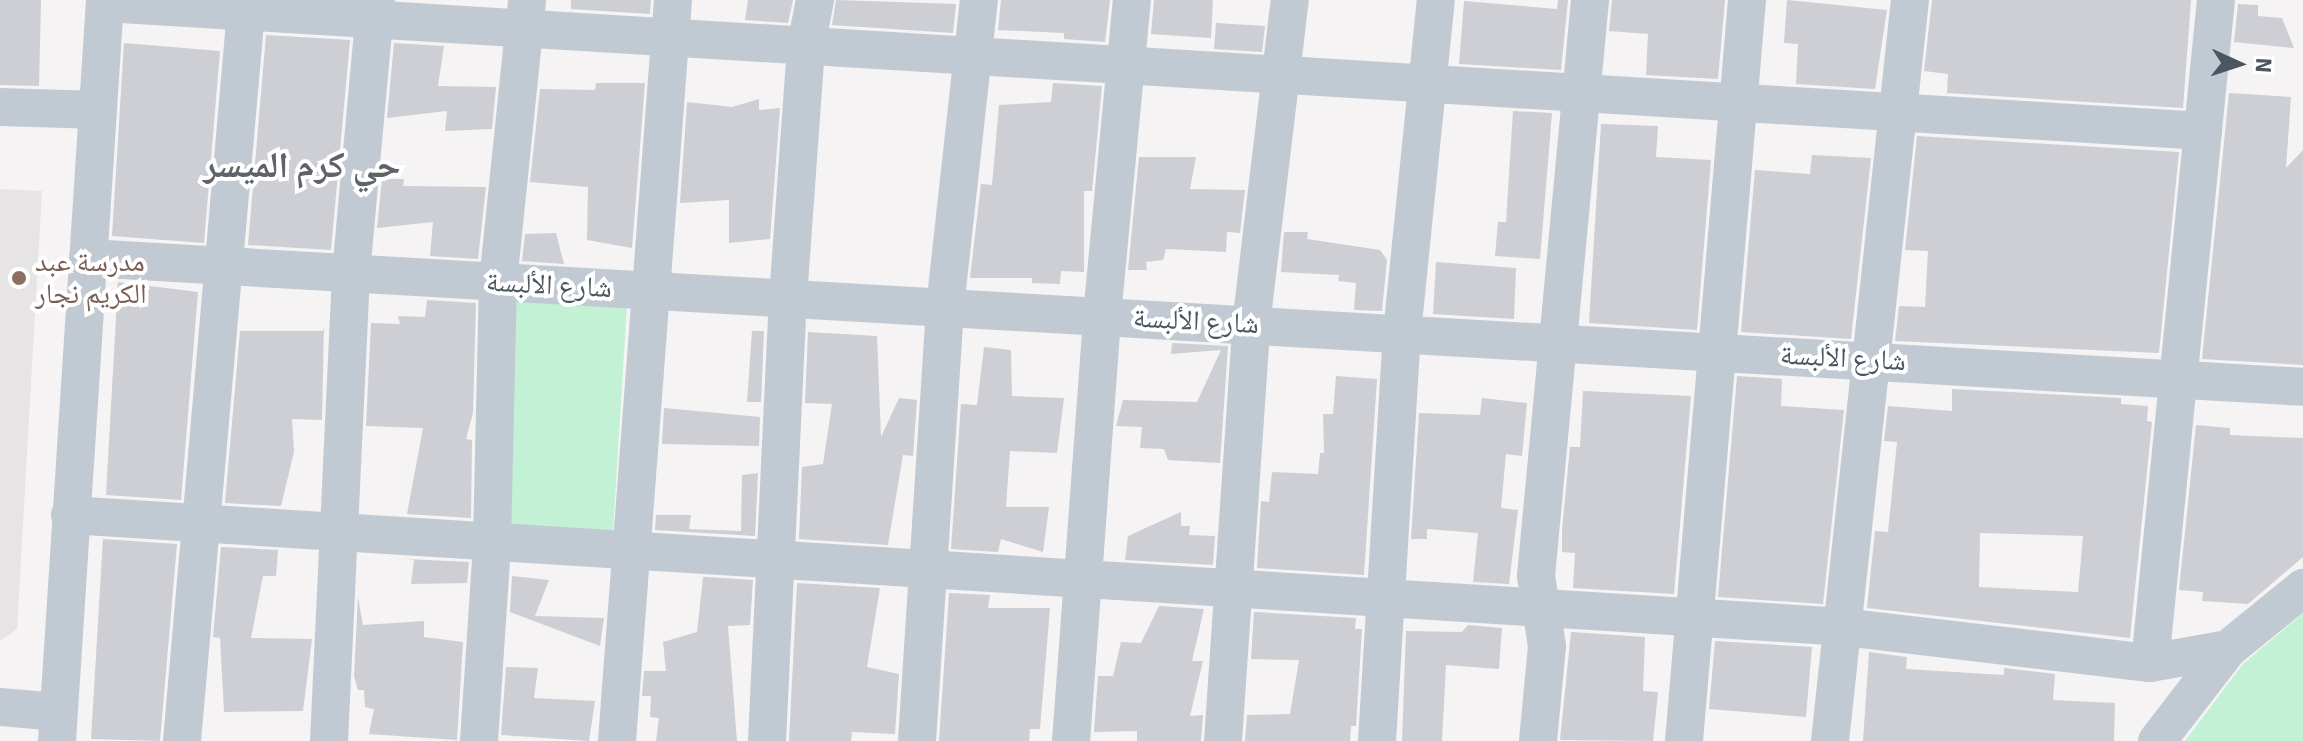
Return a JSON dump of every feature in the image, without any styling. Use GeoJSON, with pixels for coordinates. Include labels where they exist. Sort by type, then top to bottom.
{"type":"FeatureCollection","features":[{"type":"Feature","properties":{"kind":"street"},"geometry":{"type":"LineString","coordinates":[[617,741],[627,552],[673,0]]}},
{"type":"Feature","properties":{"kind":"street"},"geometry":{"type":"LineString","coordinates":[[767,741],[778,562],[788,298],[806,46],[815,0]]}},
{"type":"Feature","properties":{"kind":"street"},"geometry":{"type":"LineString","coordinates":[[917,741],[924,572],[945,307],[979,0]]}},
{"type":"Feature","properties":{"kind":"street"},"geometry":{"type":"LineString","coordinates":[[1071,741],[1102,316],[1132,0]]}},
{"type":"Feature","properties":{"kind":"street"},"geometry":{"type":"LineString","coordinates":[[1223,741],[1251,325],[1290,0]]}},
{"type":"Feature","properties":{"kind":"street"},"geometry":{"type":"LineString","coordinates":[[1377,741],[1402,333],[1436,0]]}},
{"type":"Feature","properties":{"kind":"street"},"geometry":{"type":"LineString","coordinates":[[1538,741],[1547,646],[1536,576],[1590,0]]}},
{"type":"Feature","properties":{"kind":"street"},"geometry":{"type":"LineString","coordinates":[[1684,741],[1747,0]]}},
{"type":"Feature","properties":{"kind":"street"},"geometry":{"type":"LineString","coordinates":[[1830,741],[1910,0]]}},
{"type":"Feature","properties":{"kind":"street"},"geometry":{"type":"LineString","coordinates":[[2150,663],[2216,0]]}},
{"type":"Feature","properties":{"kind":"street"},"geometry":{"type":"LineString","coordinates":[[0,707],[58,727],[105,2],[525,14],[668,38],[2203,131]]}},
{"type":"Feature","properties":{"kind":"street"},"geometry":{"type":"LineString","coordinates":[[182,741],[247,6]]}},
{"type":"Feature","properties":{"kind":"street"},"geometry":{"type":"LineString","coordinates":[[329,741],[351,273],[375,10]]}},
{"type":"Feature","properties":{"kind":"street"},"geometry":{"type":"LineString","coordinates":[[479,741],[492,543],[498,282],[525,14]]}},
{"type":"Feature","properties":{"kind":"street"},"geometry":{"type":"LineString","coordinates":[[0,107],[98,110]]}},
{"type":"Feature","properties":{"kind":"street","name":"شارع الألبسة"},"geometry":{"type":"LineString","coordinates":[[88,258],[2177,377],[2303,387]]}},
{"type":"Feature","properties":{"kind":"street"},"geometry":{"type":"LineString","coordinates":[[70,515],[1231,592],[1543,607],[1843,627],[2150,663],[2228,649]]}},
{"type":"Feature","properties":{"kind":"street"},"geometry":{"type":"LineString","coordinates":[[2157,741],[2228,649],[2303,588]]}},
{"type":"Feature","properties":{"kind":"shaded area"},"geometry":{"type":"Polygon","coordinates":[[[0,189],[42,191],[17,629],[0,641],[0,189]]]}},
{"type":"Feature","properties":{"kind":"green space"},"geometry":{"type":"Polygon","coordinates":[[[515,294],[627,305],[613,531],[505,525],[515,294]]]}},
{"type":"Feature","properties":{"kind":"green space"},"geometry":{"type":"Polygon","coordinates":[[[2303,613],[2303,741],[2185,741],[2243,664],[2303,613]]]}},
{"type":"Feature","properties":{"kind":"building"},"geometry":{"type":"Polygon","coordinates":[[[0,0],[41,0],[39,86],[0,85],[0,0]]]}},
{"type":"Feature","properties":{"kind":"building"},"geometry":{"type":"Polygon","coordinates":[[[571,0],[651,0],[650,14],[571,9],[571,0]]]}},
{"type":"Feature","properties":{"kind":"building"},"geometry":{"type":"Polygon","coordinates":[[[748,0],[793,0],[788,23],[745,20],[748,0]]]}},
{"type":"Feature","properties":{"kind":"building"},"geometry":{"type":"Polygon","coordinates":[[[836,0],[956,4],[953,33],[832,25],[836,0]]]}},
{"type":"Feature","properties":{"kind":"building"},"geometry":{"type":"Polygon","coordinates":[[[1001,0],[1110,0],[1105,42],[1064,39],[1064,33],[998,30],[1001,0]]]}},
{"type":"Feature","properties":{"kind":"building"},"geometry":{"type":"Polygon","coordinates":[[[1154,0],[1213,0],[1211,38],[1151,34],[1154,0]]]}},
{"type":"Feature","properties":{"kind":"building"},"geometry":{"type":"Polygon","coordinates":[[[1558,0],[1568,0],[1561,70],[1459,64],[1464,1],[1557,9],[1558,0]]]}},
{"type":"Feature","properties":{"kind":"building"},"geometry":{"type":"Polygon","coordinates":[[[1612,0],[1725,0],[1718,79],[1646,75],[1648,34],[1609,31],[1612,0]]]}},
{"type":"Feature","properties":{"kind":"building"},"geometry":{"type":"Polygon","coordinates":[[[1787,0],[1887,10],[1875,89],[1796,84],[1798,44],[1784,43],[1787,0]]]}},
{"type":"Feature","properties":{"kind":"building"},"geometry":{"type":"Polygon","coordinates":[[[1932,0],[2191,0],[2183,108],[1947,93],[1948,74],[1924,71],[1932,0]]]}},
{"type":"Feature","properties":{"kind":"building"},"geometry":{"type":"Polygon","coordinates":[[[2238,4],[2258,5],[2258,16],[2282,18],[2294,48],[2234,42],[2238,4]]]}},
{"type":"Feature","properties":{"kind":"building"},"geometry":{"type":"Polygon","coordinates":[[[1216,23],[1265,26],[1262,52],[1214,49],[1216,23]]]}},
{"type":"Feature","properties":{"kind":"building"},"geometry":{"type":"Polygon","coordinates":[[[266,35],[350,40],[331,250],[248,245],[266,35]]]}},
{"type":"Feature","properties":{"kind":"building"},"geometry":{"type":"Polygon","coordinates":[[[124,43],[220,51],[204,243],[112,236],[124,43]]]}},
{"type":"Feature","properties":{"kind":"building"},"geometry":{"type":"Polygon","coordinates":[[[394,43],[444,46],[438,86],[496,87],[492,129],[445,131],[447,111],[387,118],[394,43]]]}},
{"type":"Feature","properties":{"kind":"building"},"geometry":{"type":"Polygon","coordinates":[[[596,83],[645,83],[632,248],[587,240],[588,187],[530,182],[540,89],[595,90],[596,83]]]}},
{"type":"Feature","properties":{"kind":"building"},"geometry":{"type":"Polygon","coordinates":[[[1053,83],[1102,86],[1092,191],[1084,191],[1084,272],[1061,271],[1060,284],[1032,283],[1032,278],[970,278],[981,184],[992,185],[999,105],[1051,102],[1053,83]]]}},
{"type":"Feature","properties":{"kind":"building"},"geometry":{"type":"Polygon","coordinates":[[[2229,93],[2291,97],[2286,168],[2303,150],[2303,365],[2202,359],[2229,93]]]}},
{"type":"Feature","properties":{"kind":"building"},"geometry":{"type":"Polygon","coordinates":[[[759,99],[759,110],[780,108],[770,239],[729,243],[729,200],[680,203],[687,102],[732,107],[759,99]]]}},
{"type":"Feature","properties":{"kind":"building"},"geometry":{"type":"Polygon","coordinates":[[[1513,111],[1552,113],[1540,259],[1495,256],[1498,222],[1506,222],[1513,111]]]}},
{"type":"Feature","properties":{"kind":"building"},"geometry":{"type":"Polygon","coordinates":[[[1601,124],[1658,126],[1656,157],[1711,160],[1697,330],[1589,323],[1601,124]]]}},
{"type":"Feature","properties":{"kind":"building"},"geometry":{"type":"Polygon","coordinates":[[[1917,136],[2179,152],[2159,353],[1895,341],[1899,306],[1925,307],[1928,251],[1905,250],[1917,136]]]}},
{"type":"Feature","properties":{"kind":"building"},"geometry":{"type":"Polygon","coordinates":[[[1812,155],[1871,158],[1851,339],[1741,332],[1755,170],[1810,174],[1812,155]]]}},
{"type":"Feature","properties":{"kind":"building"},"geometry":{"type":"Polygon","coordinates":[[[1139,157],[1196,157],[1190,189],[1245,190],[1240,233],[1227,232],[1226,252],[1166,249],[1163,260],[1146,262],[1147,270],[1128,270],[1139,157]]]}},
{"type":"Feature","properties":{"kind":"building"},"geometry":{"type":"Polygon","coordinates":[[[382,179],[404,179],[403,186],[486,187],[478,259],[430,256],[433,222],[377,228],[382,179]]]}},
{"type":"Feature","properties":{"kind":"building"},"geometry":{"type":"Polygon","coordinates":[[[1284,232],[1308,232],[1307,239],[1380,250],[1387,260],[1382,311],[1354,310],[1356,283],[1338,281],[1339,275],[1281,272],[1284,232]]]}},
{"type":"Feature","properties":{"kind":"building"},"geometry":{"type":"Polygon","coordinates":[[[556,233],[564,264],[522,261],[525,234],[556,233]]]}},
{"type":"Feature","properties":{"kind":"building"},"geometry":{"type":"Polygon","coordinates":[[[1436,262],[1516,268],[1514,319],[1433,314],[1436,262]]]}},
{"type":"Feature","properties":{"kind":"building"},"geometry":{"type":"Polygon","coordinates":[[[118,282],[198,292],[181,500],[106,495],[118,282]]]}},
{"type":"Feature","properties":{"kind":"building"},"geometry":{"type":"Polygon","coordinates":[[[427,300],[476,303],[473,413],[466,439],[472,440],[471,518],[407,514],[423,428],[366,426],[371,323],[400,324],[398,316],[425,317],[427,300]]]}},
{"type":"Feature","properties":{"kind":"building"},"geometry":{"type":"Polygon","coordinates":[[[324,325],[322,420],[292,419],[294,452],[281,506],[225,503],[240,331],[323,331],[324,325]]]}},
{"type":"Feature","properties":{"kind":"building"},"geometry":{"type":"Polygon","coordinates":[[[752,331],[764,331],[761,402],[747,402],[752,331]]]}},
{"type":"Feature","properties":{"kind":"building"},"geometry":{"type":"Polygon","coordinates":[[[808,332],[877,336],[881,437],[899,398],[917,400],[913,456],[903,455],[888,545],[799,539],[802,467],[823,464],[832,404],[805,403],[808,332]]]}},
{"type":"Feature","properties":{"kind":"building"},"geometry":{"type":"Polygon","coordinates":[[[1172,343],[1228,346],[1220,463],[1168,460],[1164,449],[1140,448],[1142,427],[1116,426],[1123,400],[1197,402],[1221,350],[1171,354],[1172,343]]]}},
{"type":"Feature","properties":{"kind":"building"},"geometry":{"type":"Polygon","coordinates":[[[984,347],[1011,350],[1012,396],[1064,398],[1057,453],[1010,451],[1006,507],[1049,507],[1043,552],[1001,539],[998,552],[951,549],[961,404],[977,405],[984,347]]]}},
{"type":"Feature","properties":{"kind":"building"},"geometry":{"type":"Polygon","coordinates":[[[1336,376],[1377,379],[1364,575],[1257,568],[1261,501],[1269,502],[1272,472],[1318,474],[1320,453],[1324,453],[1323,414],[1333,414],[1336,376]]]}},
{"type":"Feature","properties":{"kind":"building"},"geometry":{"type":"Polygon","coordinates":[[[1737,376],[1782,379],[1781,406],[1844,410],[1823,604],[1718,597],[1737,376]]]}},
{"type":"Feature","properties":{"kind":"building"},"geometry":{"type":"Polygon","coordinates":[[[1952,389],[2121,398],[2121,404],[2148,406],[2147,421],[2152,422],[2130,638],[1867,608],[1875,531],[1888,532],[1897,442],[1884,441],[1888,406],[1952,411],[1952,389]],[[1980,533],[1979,587],[2078,592],[2083,536],[1980,533]]]}},
{"type":"Feature","properties":{"kind":"building"},"geometry":{"type":"Polygon","coordinates":[[[1583,391],[1691,396],[1674,594],[1573,588],[1575,553],[1562,552],[1562,530],[1570,447],[1580,447],[1583,391]]]}},
{"type":"Feature","properties":{"kind":"building"},"geometry":{"type":"Polygon","coordinates":[[[1482,398],[1527,403],[1522,456],[1506,454],[1501,508],[1518,510],[1509,584],[1473,582],[1478,533],[1427,529],[1427,539],[1411,539],[1419,413],[1480,415],[1482,398]]]}},
{"type":"Feature","properties":{"kind":"building"},"geometry":{"type":"Polygon","coordinates":[[[664,408],[760,417],[759,446],[662,444],[664,408]]]}},
{"type":"Feature","properties":{"kind":"building"},"geometry":{"type":"Polygon","coordinates":[[[2196,425],[2230,428],[2230,435],[2303,438],[2303,557],[2248,604],[2202,601],[2203,592],[2179,590],[2196,425]]]}},
{"type":"Feature","properties":{"kind":"building"},"geometry":{"type":"Polygon","coordinates":[[[758,473],[755,536],[655,530],[656,515],[691,515],[689,529],[741,531],[742,475],[758,473]]]}},
{"type":"Feature","properties":{"kind":"building"},"geometry":{"type":"Polygon","coordinates":[[[1181,512],[1181,526],[1190,526],[1189,535],[1215,536],[1213,565],[1125,560],[1128,536],[1181,512]]]}},
{"type":"Feature","properties":{"kind":"building"},"geometry":{"type":"Polygon","coordinates":[[[103,539],[177,544],[160,741],[91,739],[103,539]]]}},
{"type":"Feature","properties":{"kind":"building"},"geometry":{"type":"Polygon","coordinates":[[[221,547],[278,550],[276,576],[263,576],[251,638],[312,639],[303,711],[224,712],[220,638],[213,637],[221,547]]]}},
{"type":"Feature","properties":{"kind":"building"},"geometry":{"type":"Polygon","coordinates":[[[406,559],[469,562],[467,583],[411,584],[414,560],[406,559]]]}},
{"type":"Feature","properties":{"kind":"building"},"geometry":{"type":"Polygon","coordinates":[[[512,576],[549,580],[535,616],[604,618],[600,646],[510,612],[512,576]]]}},
{"type":"Feature","properties":{"kind":"building"},"geometry":{"type":"Polygon","coordinates":[[[691,576],[753,580],[750,625],[728,626],[737,741],[656,741],[659,718],[650,717],[651,696],[642,696],[644,671],[666,671],[663,642],[697,632],[703,577],[691,576]]]}},
{"type":"Feature","properties":{"kind":"building"},"geometry":{"type":"Polygon","coordinates":[[[797,583],[880,588],[867,667],[899,674],[895,734],[852,732],[851,741],[789,741],[797,583]]]}},
{"type":"Feature","properties":{"kind":"building"},"geometry":{"type":"Polygon","coordinates":[[[949,593],[990,595],[988,608],[1050,608],[1040,729],[1030,729],[1029,741],[939,741],[949,593]]]}},
{"type":"Feature","properties":{"kind":"building"},"geometry":{"type":"Polygon","coordinates":[[[358,597],[363,625],[424,621],[424,637],[463,642],[457,740],[369,734],[374,709],[365,707],[364,690],[358,690],[354,676],[358,597]]]}},
{"type":"Feature","properties":{"kind":"building"},"geometry":{"type":"Polygon","coordinates":[[[1159,606],[1204,609],[1192,661],[1203,661],[1190,716],[1203,715],[1201,741],[1137,741],[1137,731],[1094,732],[1098,676],[1113,676],[1121,642],[1141,643],[1159,606]]]}},
{"type":"Feature","properties":{"kind":"building"},"geometry":{"type":"Polygon","coordinates":[[[1254,612],[1356,618],[1355,629],[1362,629],[1356,726],[1351,726],[1350,741],[1245,741],[1247,715],[1290,714],[1299,660],[1251,659],[1254,612]]]}},
{"type":"Feature","properties":{"kind":"building"},"geometry":{"type":"Polygon","coordinates":[[[1468,625],[1502,628],[1499,669],[1446,665],[1442,741],[1402,741],[1406,631],[1462,632],[1468,625]]]}},
{"type":"Feature","properties":{"kind":"building"},"geometry":{"type":"Polygon","coordinates":[[[1571,632],[1645,637],[1643,691],[1658,692],[1653,741],[1560,740],[1571,632]]]}},
{"type":"Feature","properties":{"kind":"building"},"geometry":{"type":"Polygon","coordinates":[[[1715,641],[1812,647],[1806,717],[1709,709],[1715,641]]]}},
{"type":"Feature","properties":{"kind":"building"},"geometry":{"type":"Polygon","coordinates":[[[1869,652],[1907,657],[1906,669],[2004,675],[2004,668],[2055,674],[2053,700],[2115,703],[2114,741],[1863,741],[1869,652]]]}},
{"type":"Feature","properties":{"kind":"building"},"geometry":{"type":"Polygon","coordinates":[[[506,667],[538,668],[534,698],[595,701],[589,741],[501,735],[506,667]]]}},
{"type":"Feature","properties":{"kind":"place","name":"مدرسة عبد الكريم نجار"},"geometry":{"type":"Point","coordinates":[19,278]}},
{"type":"Feature","properties":{"kind":"district","name":"حي كرم الميسر"},"geometry":{"type":"Point","coordinates":[302,166]}}]}
